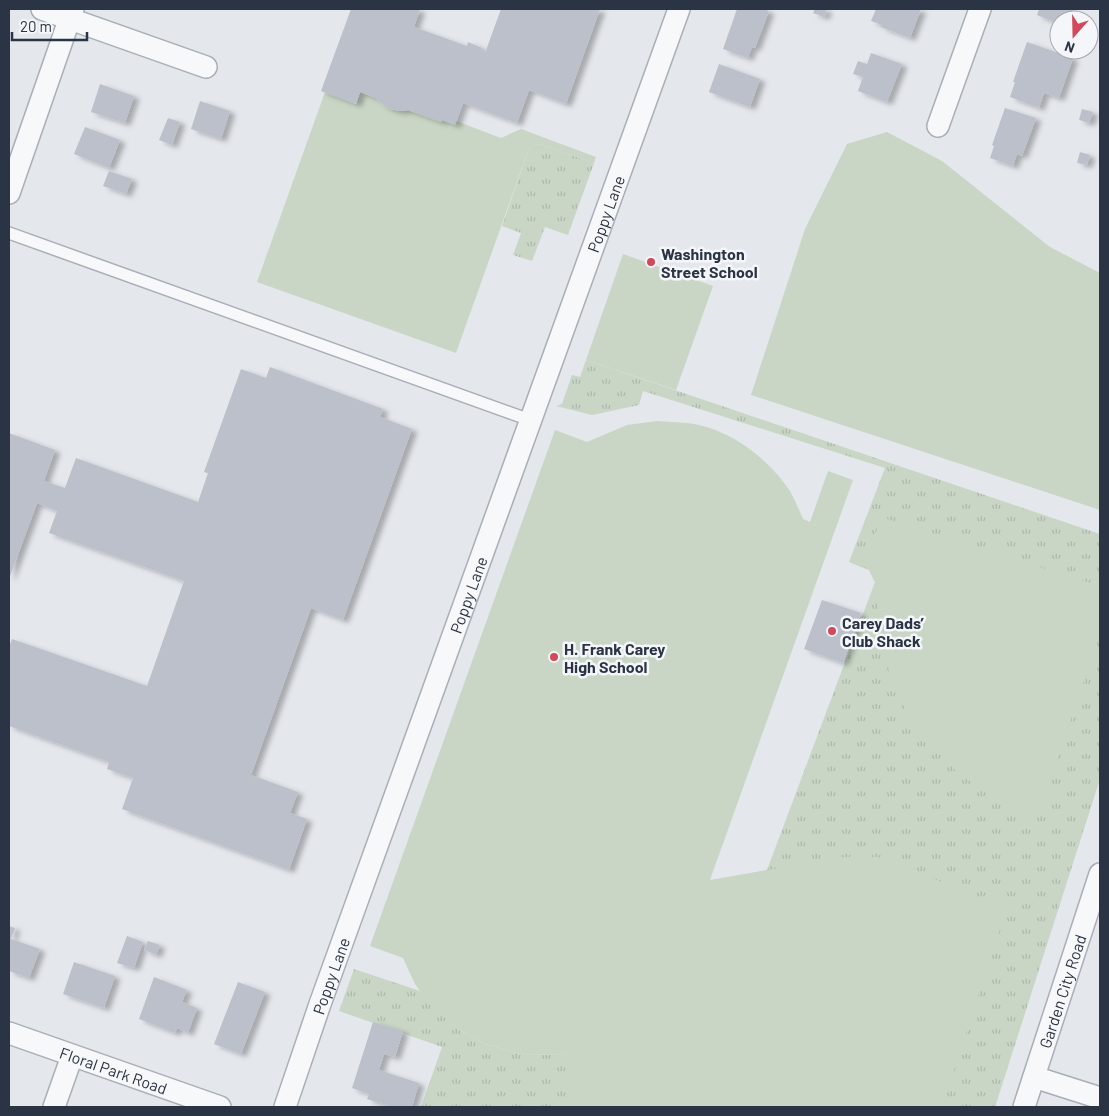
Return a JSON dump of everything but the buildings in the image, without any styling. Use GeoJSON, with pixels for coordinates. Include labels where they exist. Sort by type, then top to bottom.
{"type":"FeatureCollection","features":[{"type":"Feature","properties":{"kind":"street"},"geometry":{"type":"LineString","coordinates":[[42,9],[71,14],[206,67]]}},
{"type":"Feature","properties":{"kind":"street","name":"Poppy Lane"},"geometry":{"type":"LineString","coordinates":[[285,1107],[679,9]]}},
{"type":"Feature","properties":{"kind":"street"},"geometry":{"type":"LineString","coordinates":[[938,126],[980,9]]}},
{"type":"Feature","properties":{"kind":"street"},"geometry":{"type":"LineString","coordinates":[[9,193],[71,14]]}},
{"type":"Feature","properties":{"kind":"street","name":"Garden City Road"},"geometry":{"type":"LineString","coordinates":[[1024,1107],[1100,874]]}},
{"type":"Feature","properties":{"kind":"street","name":"Floral Park Road"},"geometry":{"type":"LineString","coordinates":[[9,1033],[220,1107]]}},
{"type":"Feature","properties":{"kind":"street"},"geometry":{"type":"LineString","coordinates":[[54,1107],[72,1056]]}},
{"type":"Feature","properties":{"kind":"street"},"geometry":{"type":"LineString","coordinates":[[1034,1077],[1100,1098]]}},
{"type":"Feature","properties":{"kind":"lane"},"geometry":{"type":"LineString","coordinates":[[9,233],[530,420]]}},
{"type":"Feature","properties":{"kind":"green space"},"geometry":{"type":"Polygon","coordinates":[[[325,92],[356,104],[360,92],[376,98],[390,109],[408,110],[442,120],[456,121],[501,138],[521,129],[596,157],[594,163],[539,144],[529,148],[456,353],[257,282],[325,92]]]}},
{"type":"Feature","properties":{"kind":"green space"},"geometry":{"type":"Polygon","coordinates":[[[887,132],[942,161],[1050,247],[1100,273],[1100,510],[751,395],[805,229],[847,144],[887,132]]]}},
{"type":"Feature","properties":{"kind":"green space"},"geometry":{"type":"Polygon","coordinates":[[[539,144],[594,163],[568,235],[545,227],[532,261],[513,255],[521,233],[502,226],[529,148],[539,144]]]}},
{"type":"Feature","properties":{"kind":"green space"},"geometry":{"type":"Polygon","coordinates":[[[623,254],[713,286],[676,390],[586,360],[623,254]]]}},
{"type":"Feature","properties":{"kind":"green space"},"geometry":{"type":"Polygon","coordinates":[[[586,360],[1100,534],[1100,779],[995,1107],[421,1107],[442,1047],[339,1011],[354,969],[420,991],[459,1030],[485,1044],[524,1055],[568,1054],[710,881],[767,870],[875,582],[869,570],[849,562],[885,468],[643,391],[639,405],[592,415],[556,406],[562,404],[572,375],[580,377],[586,360]]]}},
{"type":"Feature","properties":{"kind":"green space"},"geometry":{"type":"Polygon","coordinates":[[[657,421],[703,426],[718,431],[746,446],[781,479],[790,491],[803,519],[810,522],[828,471],[853,480],[710,880],[844,857],[878,857],[1007,908],[942,1107],[572,1107],[568,1054],[524,1055],[485,1044],[459,1030],[426,1000],[415,984],[403,958],[370,946],[555,430],[587,442],[627,425],[657,421]]]}},
{"type":"Feature","properties":{"kind":"green space"},"geometry":{"type":"Polygon","coordinates":[[[881,517],[1100,586],[1100,632],[1039,816],[991,796],[956,771],[932,746],[911,719],[898,696],[889,672],[880,627],[875,582],[869,570],[874,538],[881,517]]]}},
{"type":"Feature","properties":{"kind":"place","name":"Washington Street School"},"geometry":{"type":"Point","coordinates":[651,262]}},
{"type":"Feature","properties":{"kind":"place","name":"Carey Dads’ Club Shack"},"geometry":{"type":"Point","coordinates":[832,631]}},
{"type":"Feature","properties":{"kind":"place","name":"H. Frank Carey High School"},"geometry":{"type":"Point","coordinates":[554,657]}}]}
